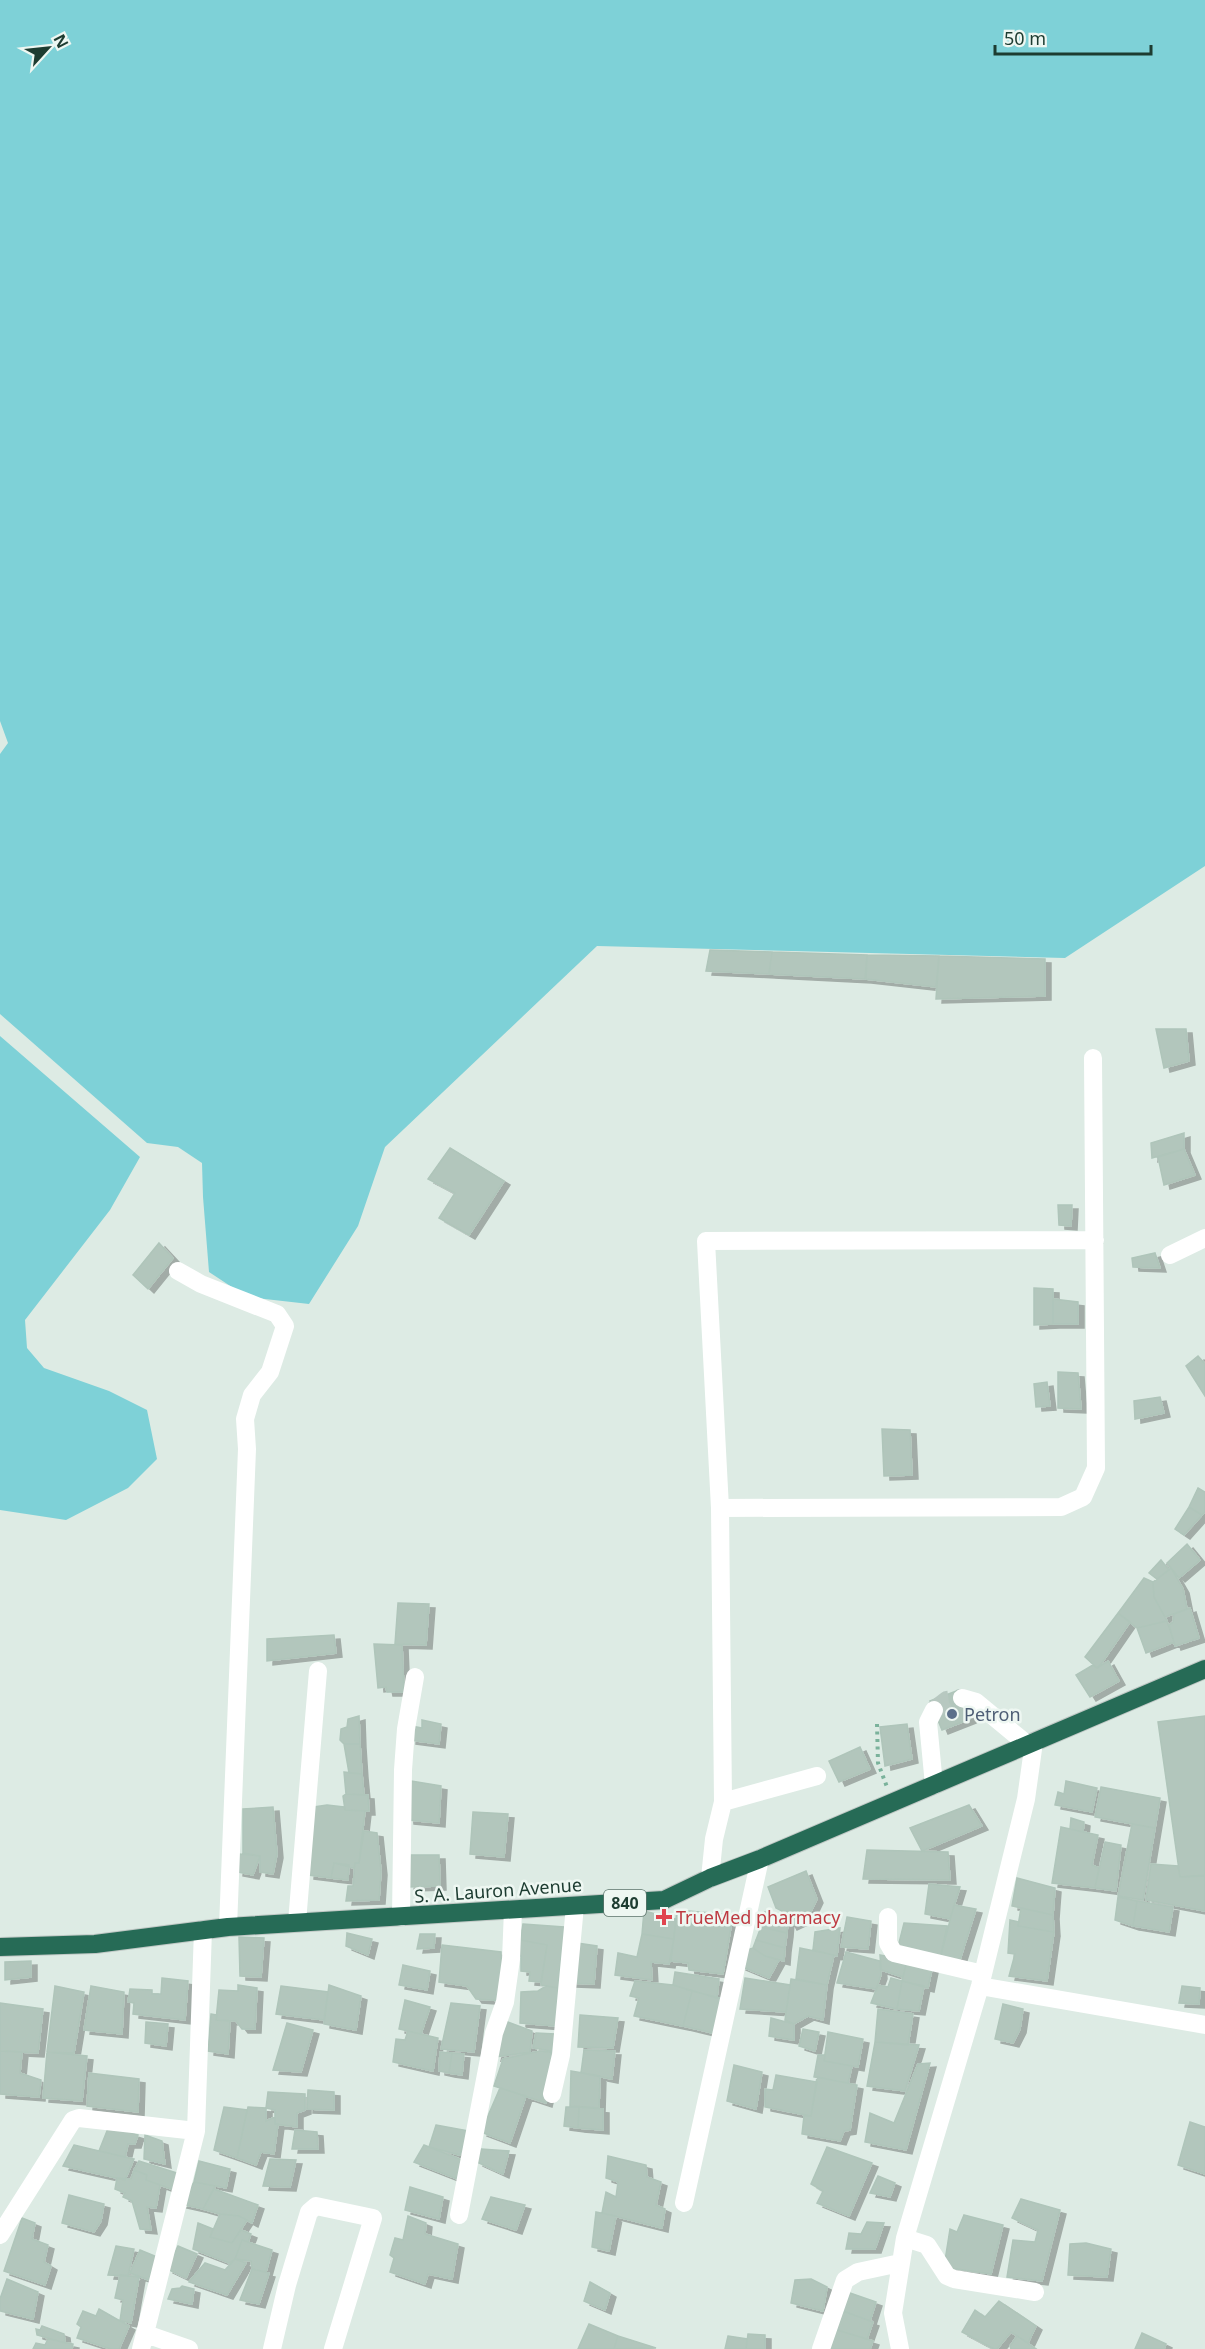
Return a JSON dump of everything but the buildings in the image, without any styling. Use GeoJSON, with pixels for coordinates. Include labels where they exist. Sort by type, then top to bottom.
{"type":"FeatureCollection","features":[{"type":"Feature","properties":{"kind":"highway","name":"S. A. Lauron Avenue"},"geometry":{"type":"LineString","coordinates":[[0,1947],[95,1944],[203,1930],[297,1922],[664,1900],[710,1878],[760,1859],[1205,1669]]}},
{"type":"Feature","properties":{"kind":"street"},"geometry":{"type":"LineString","coordinates":[[720,1508],[1061,1507],[1083,1497],[1096,1468],[1093,1058]]}},
{"type":"Feature","properties":{"kind":"street"},"geometry":{"type":"LineString","coordinates":[[1170,1255],[1205,1238]]}},
{"type":"Feature","properties":{"kind":"street"},"geometry":{"type":"LineString","coordinates":[[710,1878],[714,1839],[723,1802],[720,1508],[706,1241],[1095,1240]]}},
{"type":"Feature","properties":{"kind":"street"},"geometry":{"type":"LineString","coordinates":[[178,1270],[201,1284],[278,1314],[285,1326],[270,1372],[252,1395],[245,1419],[247,1449],[228,1928]]}},
{"type":"Feature","properties":{"kind":"street"},"geometry":{"type":"LineString","coordinates":[[297,1922],[318,1671]]}},
{"type":"Feature","properties":{"kind":"street"},"geometry":{"type":"LineString","coordinates":[[400,1917],[403,1770],[406,1729],[415,1677]]}},
{"type":"Feature","properties":{"kind":"street"},"geometry":{"type":"LineString","coordinates":[[900,2349],[893,2313],[905,2238],[981,1980],[1026,1799],[1031,1744],[976,1702],[962,1698]]}},
{"type":"Feature","properties":{"kind":"street"},"geometry":{"type":"LineString","coordinates":[[933,1710],[928,1722],[934,1785]]}},
{"type":"Feature","properties":{"kind":"street"},"geometry":{"type":"LineString","coordinates":[[723,1802],[817,1776]]}},
{"type":"Feature","properties":{"kind":"street"},"geometry":{"type":"LineString","coordinates":[[684,2203],[760,1859]]}},
{"type":"Feature","properties":{"kind":"street"},"geometry":{"type":"LineString","coordinates":[[552,2094],[561,2055],[575,1906]]}},
{"type":"Feature","properties":{"kind":"street"},"geometry":{"type":"LineString","coordinates":[[459,2215],[494,2033],[505,2002],[511,1959],[513,1910]]}},
{"type":"Feature","properties":{"kind":"street"},"geometry":{"type":"LineString","coordinates":[[888,1917],[888,1943],[894,1953],[981,1980],[1205,2025]]}},
{"type":"Feature","properties":{"kind":"street"},"geometry":{"type":"LineString","coordinates":[[189,2349],[143,2341],[196,2132],[203,1930]]}},
{"type":"Feature","properties":{"kind":"street"},"geometry":{"type":"LineString","coordinates":[[0,2235],[74,2120],[79,2118],[196,2132]]}},
{"type":"Feature","properties":{"kind":"street"},"geometry":{"type":"LineString","coordinates":[[272,2349],[287,2285],[309,2212],[316,2206],[373,2218],[333,2349]]}},
{"type":"Feature","properties":{"kind":"street"},"geometry":{"type":"LineString","coordinates":[[905,2238],[927,2245],[947,2276],[954,2279],[1035,2292]]}},
{"type":"Feature","properties":{"kind":"street"},"geometry":{"type":"LineString","coordinates":[[821,2349],[845,2280],[858,2272],[900,2263]]}},
{"type":"Feature","properties":{"kind":"path"},"geometry":{"type":"LineString","coordinates":[[877,1724],[878,1763],[892,1803]]}},
{"type":"Feature","properties":{"kind":"water"},"geometry":{"type":"Polygon","coordinates":[[[0,0],[1205,0],[1205,866],[1065,958],[597,946],[385,1147],[358,1226],[309,1304],[247,1297],[209,1272],[202,1163],[178,1147],[147,1143],[0,1014],[0,754],[8,743],[0,721],[0,0]]]}},
{"type":"Feature","properties":{"kind":"water"},"geometry":{"type":"Polygon","coordinates":[[[0,1036],[140,1157],[110,1210],[25,1320],[27,1348],[44,1368],[109,1391],[147,1410],[157,1459],[128,1488],[66,1520],[0,1510],[0,1036]]]}},
{"type":"Feature","properties":{"kind":"tunnel"},"geometry":{"type":"LineString","coordinates":[[934,1710],[947,1700],[962,1698]]}},
{"type":"Feature","properties":{"kind":"place","name":"Petron"},"geometry":{"type":"Point","coordinates":[952,1714]}},
{"type":"Feature","properties":{"kind":"place","name":"TrueMed pharmacy"},"geometry":{"type":"Point","coordinates":[664,1917]}}]}
